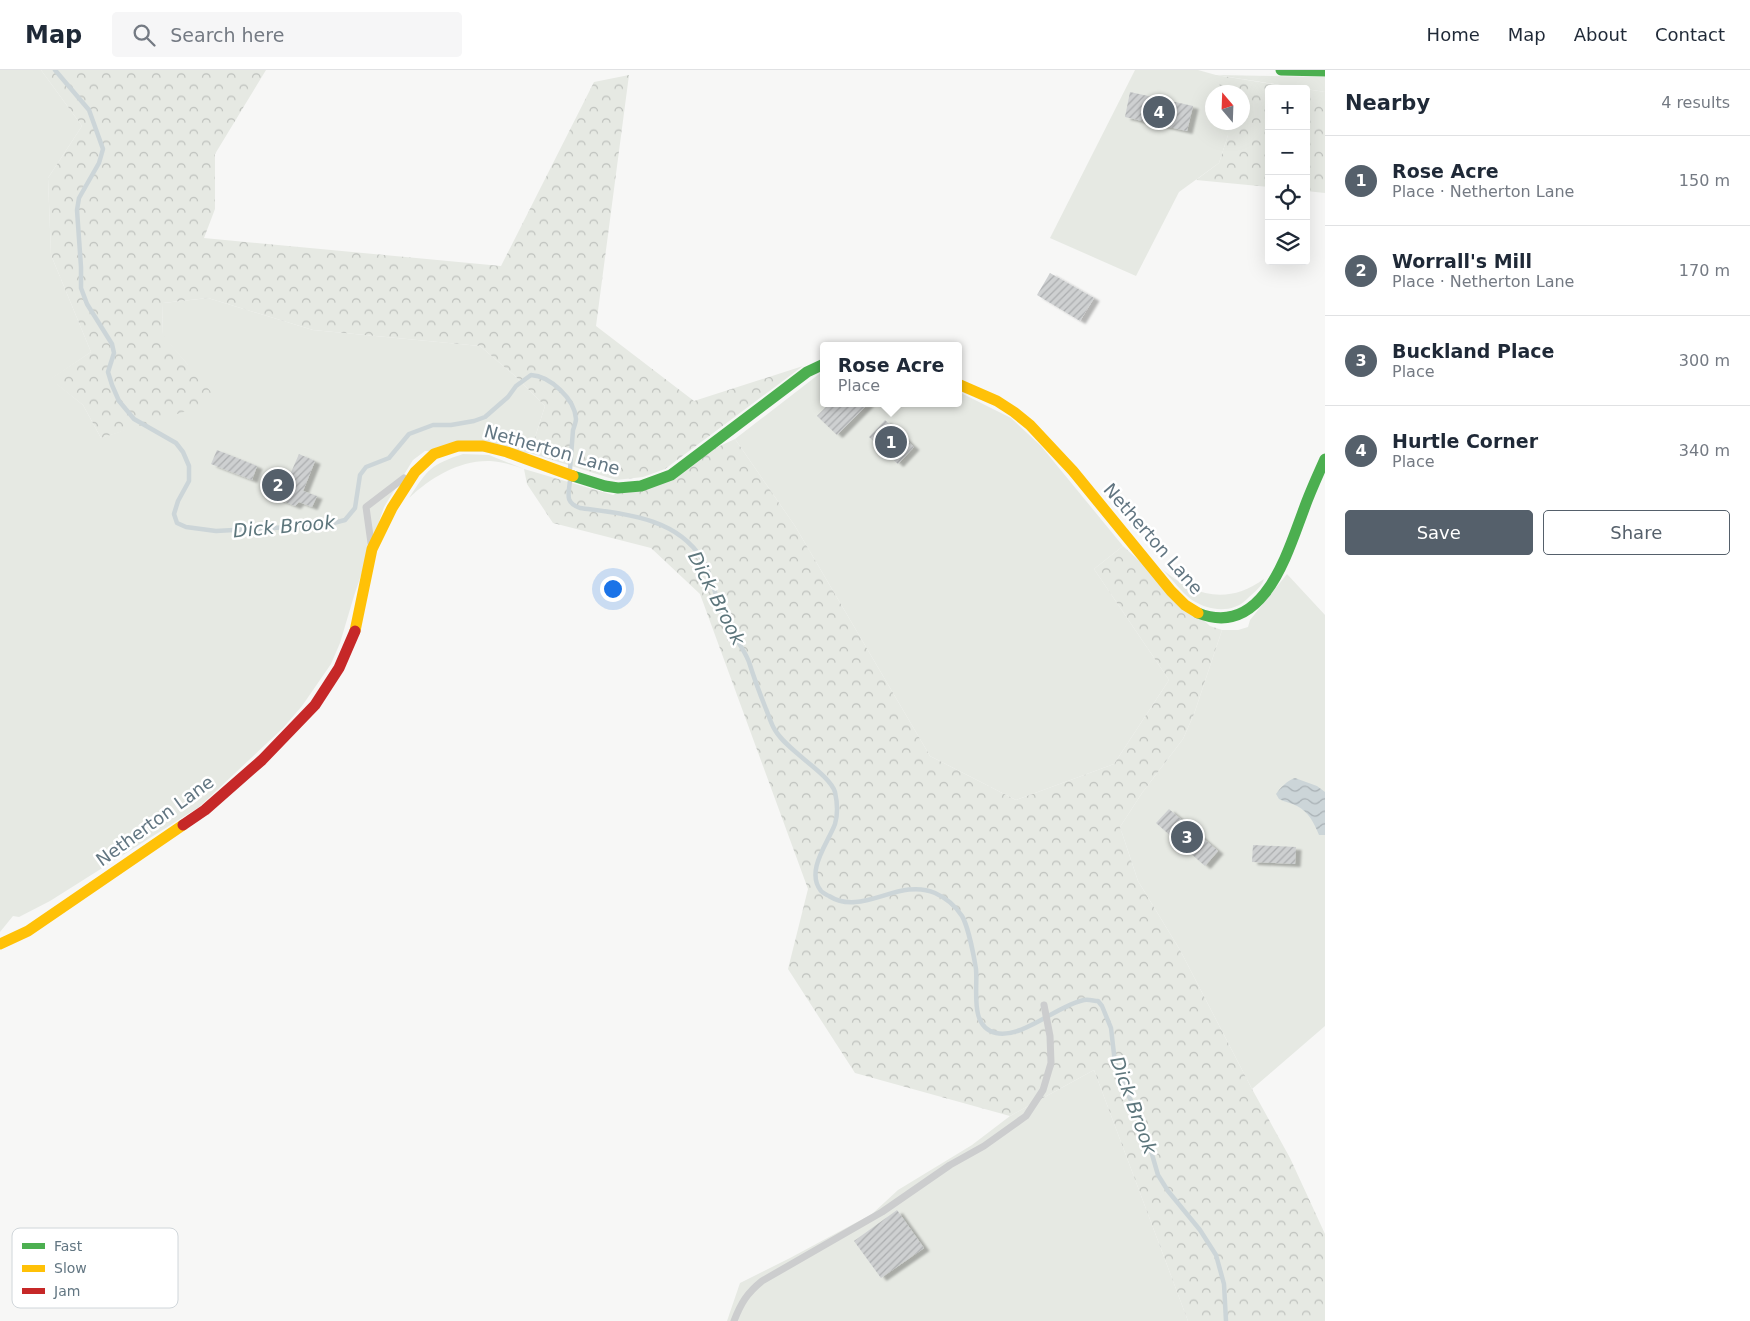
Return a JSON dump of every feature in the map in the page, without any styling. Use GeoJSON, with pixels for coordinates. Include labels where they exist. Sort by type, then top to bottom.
{"type":"FeatureCollection","features":[{"type":"Feature","properties":{"kind":"street"},"geometry":{"type":"LineString","coordinates":[[1280,70],[1325,71]]}},
{"type":"Feature","properties":{"kind":"street","name":"Netherton Lane"},"geometry":{"type":"LineString","coordinates":[[0,944],[28,931],[205,810],[262,760],[315,704],[339,668],[354,636],[372,549],[392,508],[415,472],[434,454],[458,446],[471,445],[495,448],[588,482],[605,486],[632,488],[652,483],[671,475],[807,372],[820,366]]}},
{"type":"Feature","properties":{"kind":"street","name":"Netherton Lane"},"geometry":{"type":"LineString","coordinates":[[962,385],[985,393],[1016,413],[1030,425],[1057,453],[1148,565],[1179,599],[1190,609],[1212,618],[1224,620],[1242,614],[1251,608],[1272,583],[1281,569],[1325,459]]}},
{"type":"Feature","properties":{"kind":"lane"},"geometry":{"type":"LineString","coordinates":[[372,549],[366,507],[400,480],[415,472]]}},
{"type":"Feature","properties":{"kind":"lane"},"geometry":{"type":"LineString","coordinates":[[734,1321],[740,1306],[749,1292],[762,1281],[882,1212],[950,1165],[984,1146],[1026,1116],[1043,1090],[1051,1063],[1050,1036],[1044,1005]]}},
{"type":"Feature","properties":{"kind":"green space"},"geometry":{"type":"Polygon","coordinates":[[[0,70],[41,70],[82,126],[48,178],[51,255],[91,352],[51,379],[83,405],[101,438],[142,424],[188,365],[162,335],[163,303],[208,298],[313,330],[480,346],[515,376],[545,406],[530,453],[425,451],[413,460],[384,507],[340,643],[331,664],[302,706],[283,728],[199,807],[50,901],[19,917],[13,916],[0,932],[0,70]]]}},
{"type":"Feature","properties":{"kind":"green space"},"geometry":{"type":"Polygon","coordinates":[[[41,70],[266,70],[215,154],[215,209],[204,238],[501,266],[594,82],[629,75],[596,326],[694,401],[803,366],[665,469],[643,477],[616,480],[530,453],[545,406],[515,376],[480,346],[313,330],[208,298],[163,303],[162,334],[211,392],[212,403],[101,438],[83,405],[50,379],[91,352],[51,255],[48,178],[82,126],[41,70]]]}},
{"type":"Feature","properties":{"kind":"green space"},"geometry":{"type":"Polygon","coordinates":[[[1135,70],[1198,70],[1217,75],[1220,85],[1205,85],[1205,130],[1228,130],[1219,163],[1179,192],[1136,276],[1050,238],[1135,70]]]}},
{"type":"Feature","properties":{"kind":"green space"},"geometry":{"type":"Polygon","coordinates":[[[1216,75],[1278,85],[1265,85],[1265,187],[1196,180],[1219,163],[1228,130],[1250,130],[1250,85],[1220,85],[1216,75]]]}},
{"type":"Feature","properties":{"kind":"green space"},"geometry":{"type":"Polygon","coordinates":[[[1217,75],[1325,77],[1325,92],[1310,90],[1310,85],[1281,85],[1217,75]]]}},
{"type":"Feature","properties":{"kind":"green space"},"geometry":{"type":"Polygon","coordinates":[[[1310,90],[1325,92],[1325,193],[1310,191],[1310,90]]]}},
{"type":"Feature","properties":{"kind":"green space"},"geometry":{"type":"Polygon","coordinates":[[[820,373],[820,407],[962,407],[962,394],[1011,418],[1041,446],[1123,546],[1094,569],[1169,680],[1114,764],[1016,800],[930,756],[795,526],[735,439],[820,373]]]}},
{"type":"Feature","properties":{"kind":"green space"},"geometry":{"type":"Polygon","coordinates":[[[735,439],[795,526],[930,756],[1016,800],[1114,764],[1169,680],[1094,569],[1123,546],[1210,626],[1222,630],[1194,714],[1183,739],[1142,793],[1120,827],[1138,881],[1180,950],[1290,1158],[1325,1234],[1325,1321],[1188,1321],[1094,1070],[1010,1116],[855,1073],[788,969],[808,889],[700,594],[651,548],[553,523],[527,484],[524,469],[613,495],[735,439]]]}},
{"type":"Feature","properties":{"kind":"green space"},"geometry":{"type":"Polygon","coordinates":[[[463,454],[489,455],[524,469],[490,461],[478,461],[456,467],[436,477],[409,498],[431,469],[443,461],[463,454]]]}},
{"type":"Feature","properties":{"kind":"green space"},"geometry":{"type":"Polygon","coordinates":[[[1162,569],[1174,579],[1187,586],[1212,594],[1225,595],[1238,592],[1264,579],[1259,587],[1241,604],[1227,609],[1220,609],[1206,607],[1192,600],[1162,569]]]}},
{"type":"Feature","properties":{"kind":"green space"},"geometry":{"type":"Polygon","coordinates":[[[1287,574],[1325,615],[1325,1026],[1252,1089],[1180,950],[1138,881],[1120,827],[1142,793],[1183,739],[1194,714],[1222,630],[1238,630],[1248,627],[1250,620],[1287,574]]]}},
{"type":"Feature","properties":{"kind":"green space"},"geometry":{"type":"Polygon","coordinates":[[[1094,1070],[1188,1321],[727,1321],[740,1283],[872,1214],[898,1190],[972,1145],[1010,1116],[1094,1070]]]}},
{"type":"Feature","properties":{"kind":"water"},"geometry":{"type":"Polygon","coordinates":[[[1295,778],[1317,786],[1325,792],[1325,835],[1319,835],[1305,811],[1279,799],[1276,794],[1284,784],[1295,778]]]}},
{"type":"Feature","properties":{"kind":"building"},"geometry":{"type":"Polygon","coordinates":[[[1130,92],[1193,106],[1187,131],[1125,117],[1130,92]]]}},
{"type":"Feature","properties":{"kind":"building"},"geometry":{"type":"Polygon","coordinates":[[[1050,273],[1094,298],[1080,321],[1037,295],[1050,273]]]}},
{"type":"Feature","properties":{"kind":"building"},"geometry":{"type":"Polygon","coordinates":[[[826,407],[865,407],[837,435],[817,416],[826,407]]]}},
{"type":"Feature","properties":{"kind":"building"},"geometry":{"type":"Polygon","coordinates":[[[885,420],[914,447],[898,464],[869,437],[885,420]]]}},
{"type":"Feature","properties":{"kind":"building"},"geometry":{"type":"Polygon","coordinates":[[[217,450],[257,466],[252,480],[211,464],[217,450]]]}},
{"type":"Feature","properties":{"kind":"building"},"geometry":{"type":"Polygon","coordinates":[[[299,454],[315,461],[303,491],[317,496],[312,507],[299,502],[295,506],[263,493],[270,477],[286,484],[299,454]]]}},
{"type":"Feature","properties":{"kind":"building"},"geometry":{"type":"Polygon","coordinates":[[[1169,809],[1218,851],[1205,866],[1156,823],[1169,809]]]}},
{"type":"Feature","properties":{"kind":"building"},"geometry":{"type":"Polygon","coordinates":[[[1253,845],[1296,847],[1295,864],[1252,862],[1253,845]]]}},
{"type":"Feature","properties":{"kind":"building"},"geometry":{"type":"Polygon","coordinates":[[[897,1210],[924,1248],[881,1278],[854,1241],[897,1210]]]}},
{"type":"Feature","properties":{"kind":"waterway","name":"Dick Brook"},"geometry":{"type":"LineString","coordinates":[[55,70],[89,110],[103,149],[99,163],[79,198],[77,210],[81,288],[87,304],[112,344],[114,353],[108,372],[119,401],[134,419],[176,443],[183,452],[189,466],[189,481],[178,501],[174,514],[177,523],[186,527],[216,531],[326,525],[345,520],[355,508],[360,475],[366,467],[389,458],[409,434],[433,425],[451,425],[485,417],[508,397],[516,386],[531,375],[546,379],[553,384],[566,397],[575,411],[576,420],[573,430],[570,469]]}},
{"type":"Feature","properties":{"kind":"waterway","name":"Dick Brook"},"geometry":{"type":"LineString","coordinates":[[570,480],[569,497],[575,506],[631,516],[664,526],[678,534],[691,545],[702,559],[709,572],[724,618],[744,651],[774,728],[789,746],[825,777],[835,792],[837,816],[819,857],[815,875],[821,891],[842,901],[854,902],[894,892],[921,889],[935,893],[950,902],[962,916],[970,942],[976,969],[978,1015],[987,1029],[996,1033],[1006,1034],[1028,1027],[1063,1008],[1084,1000],[1098,1001],[1102,1006],[1111,1028],[1115,1063],[1128,1095],[1142,1120],[1158,1175],[1168,1191],[1200,1230],[1216,1255],[1224,1284],[1226,1321]]}},
{"type":"Feature","properties":{"kind":"traffic: fast"},"geometry":{"type":"LineString","coordinates":[[1281,70],[1325,71]]}},
{"type":"Feature","properties":{"kind":"traffic: fast"},"geometry":{"type":"LineString","coordinates":[[573,476],[618,488],[641,486],[671,475],[807,372],[820,366]]}},
{"type":"Feature","properties":{"kind":"traffic: fast"},"geometry":{"type":"LineString","coordinates":[[1198,613],[1221,618],[1240,614],[1256,603],[1269,588],[1280,569],[1325,459]]}},
{"type":"Feature","properties":{"kind":"traffic: slow"},"geometry":{"type":"LineString","coordinates":[[962,386],[997,401],[1030,425],[1073,471],[1171,591],[1185,605],[1198,613]]}},
{"type":"Feature","properties":{"kind":"traffic: slow"},"geometry":{"type":"LineString","coordinates":[[355,631],[372,549],[392,508],[415,472],[434,454],[458,446],[483,446],[507,452],[573,476]]}},
{"type":"Feature","properties":{"kind":"traffic: slow"},"geometry":{"type":"LineString","coordinates":[[0,944],[28,931],[183,825]]}},
{"type":"Feature","properties":{"kind":"traffic: jam"},"geometry":{"type":"LineString","coordinates":[[183,825],[205,810],[262,760],[315,705],[339,668],[355,631]]}},
{"type":"Feature","properties":{"kind":"place","name":"Hurtle Corner"},"geometry":{"type":"Point","coordinates":[1159,112]}},
{"type":"Feature","properties":{"kind":"place","name":"Rose Acre"},"geometry":{"type":"Point","coordinates":[891,442]}},
{"type":"Feature","properties":{"kind":"place","name":"Worrall's Mill"},"geometry":{"type":"Point","coordinates":[278,485]}},
{"type":"Feature","properties":{"kind":"place","name":"Buckland Place"},"geometry":{"type":"Point","coordinates":[1187,837]}}]}
